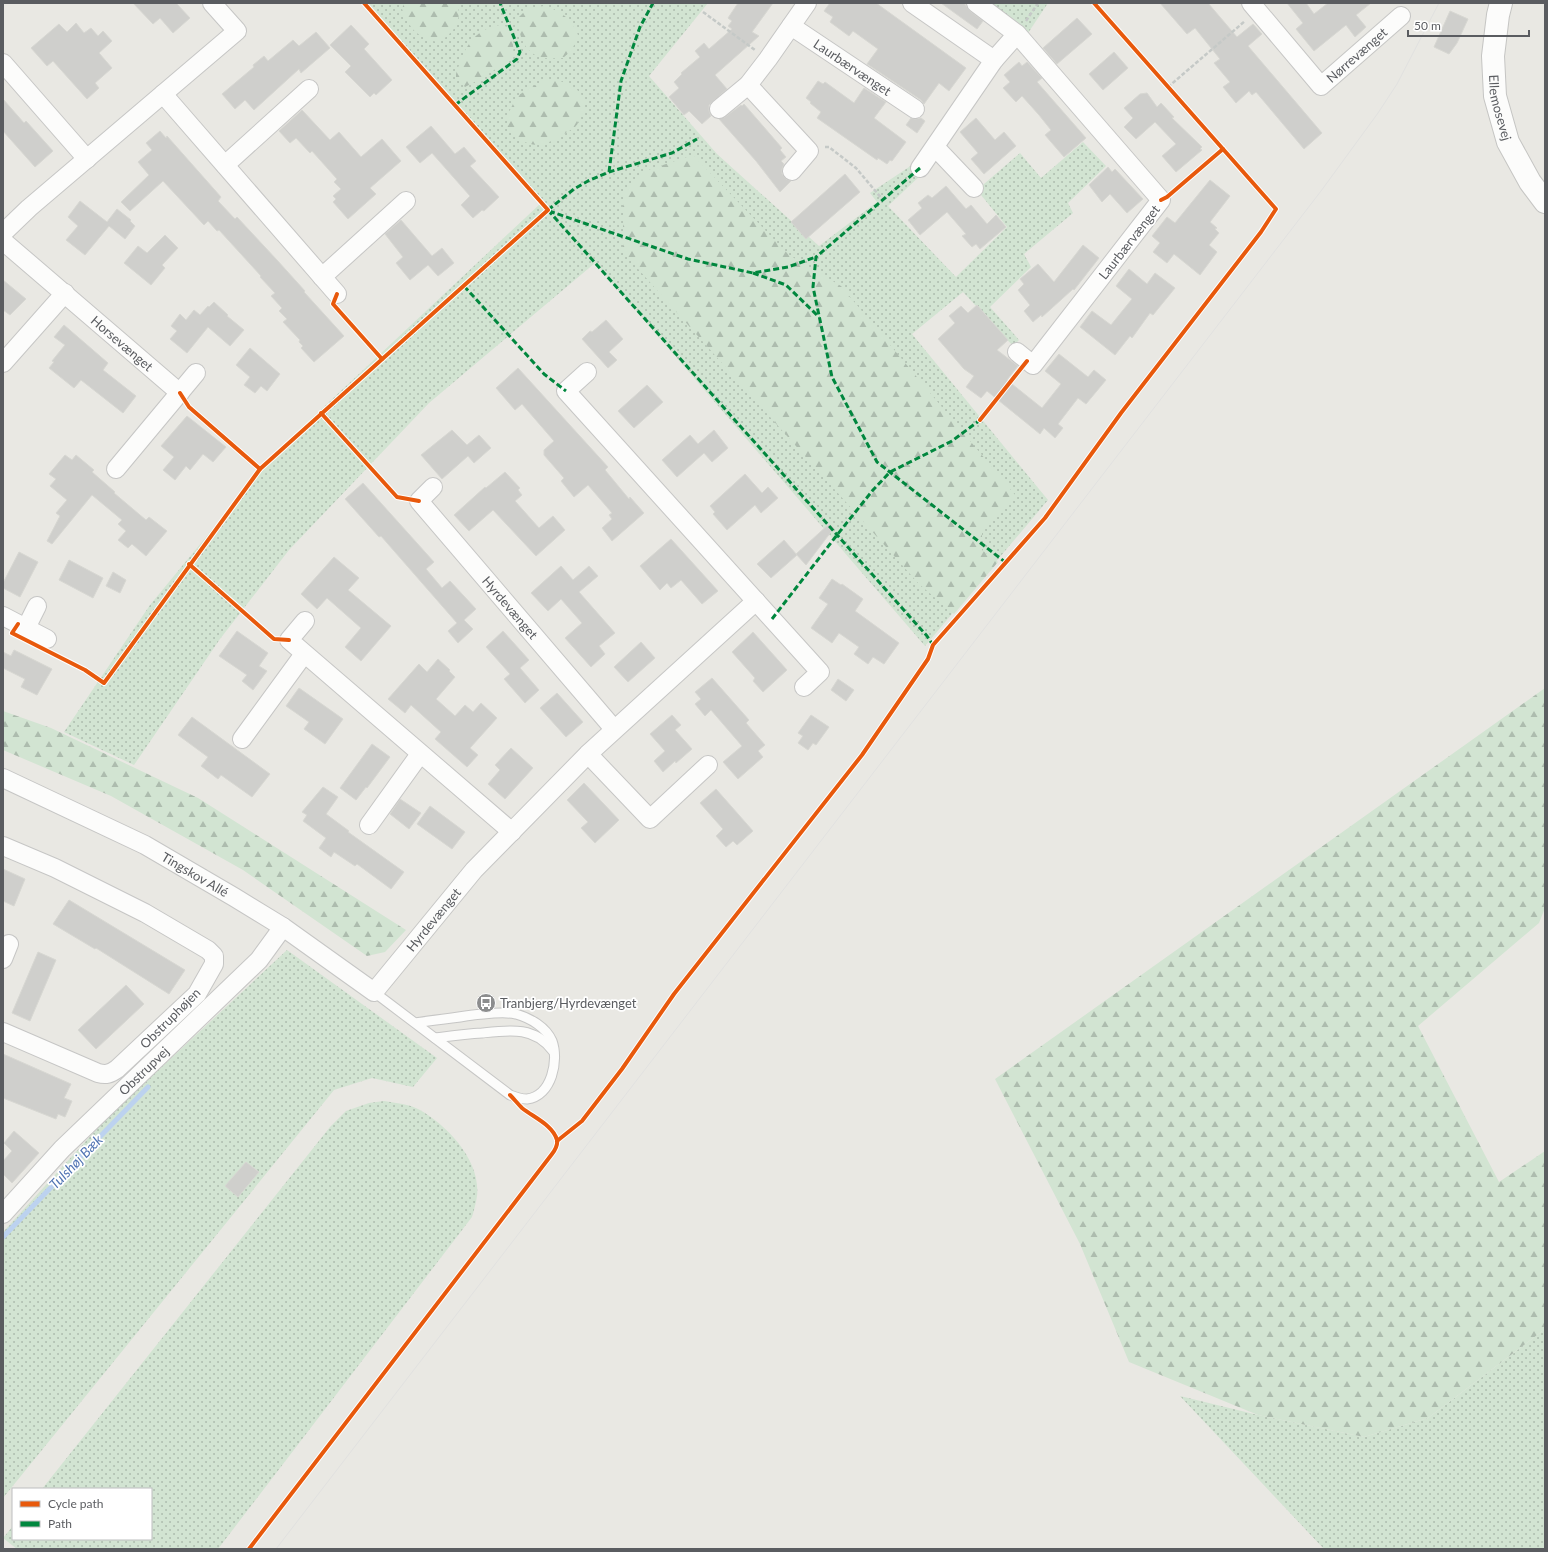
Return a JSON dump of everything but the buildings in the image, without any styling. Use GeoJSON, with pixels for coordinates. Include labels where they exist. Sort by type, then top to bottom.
{"type":"FeatureCollection","features":[{"type":"Feature","properties":{"kind":"street"},"geometry":{"type":"LineString","coordinates":[[3,233],[29,208],[237,31],[212,3]]}},
{"type":"Feature","properties":{"kind":"street"},"geometry":{"type":"LineString","coordinates":[[719,109],[748,85],[768,60],[807,3]]}},
{"type":"Feature","properties":{"kind":"street"},"geometry":{"type":"LineString","coordinates":[[912,3],[994,60]]}},
{"type":"Feature","properties":{"kind":"street","name":"Laurbærvænget"},"geometry":{"type":"LineString","coordinates":[[976,3],[1017,34],[1161,200],[1033,365],[1017,352]]}},
{"type":"Feature","properties":{"kind":"street","name":"Ellemosevej"},"geometry":{"type":"LineString","coordinates":[[1501,3],[1493,56],[1495,96],[1508,142],[1530,182],[1545,202]]}},
{"type":"Feature","properties":{"kind":"street","name":"Nørrevænget"},"geometry":{"type":"LineString","coordinates":[[1255,7],[1321,86],[1401,16]]}},
{"type":"Feature","properties":{"kind":"street","name":"Laurbærvænget"},"geometry":{"type":"LineString","coordinates":[[791,26],[914,109]]}},
{"type":"Feature","properties":{"kind":"street"},"geometry":{"type":"LineString","coordinates":[[920,168],[994,60],[1017,34]]}},
{"type":"Feature","properties":{"kind":"street"},"geometry":{"type":"LineString","coordinates":[[3,63],[87,159]]}},
{"type":"Feature","properties":{"kind":"street"},"geometry":{"type":"LineString","coordinates":[[748,85],[809,150],[792,171]]}},
{"type":"Feature","properties":{"kind":"street"},"geometry":{"type":"LineString","coordinates":[[225,165],[309,90]]}},
{"type":"Feature","properties":{"kind":"street"},"geometry":{"type":"LineString","coordinates":[[163,94],[337,294]]}},
{"type":"Feature","properties":{"kind":"street"},"geometry":{"type":"LineString","coordinates":[[935,147],[974,188]]}},
{"type":"Feature","properties":{"kind":"street"},"geometry":{"type":"LineString","coordinates":[[322,277],[406,201]]}},
{"type":"Feature","properties":{"kind":"street","name":"Horsevænget"},"geometry":{"type":"LineString","coordinates":[[3,241],[180,392]]}},
{"type":"Feature","properties":{"kind":"street"},"geometry":{"type":"LineString","coordinates":[[3,363],[64,293]]}},
{"type":"Feature","properties":{"kind":"street"},"geometry":{"type":"LineString","coordinates":[[587,372],[566,391],[820,672],[804,687]]}},
{"type":"Feature","properties":{"kind":"street"},"geometry":{"type":"LineString","coordinates":[[116,469],[196,373]]}},
{"type":"Feature","properties":{"kind":"street","name":"Hyrdevænget"},"geometry":{"type":"LineString","coordinates":[[433,487],[419,501],[614,729]]}},
{"type":"Feature","properties":{"kind":"street","name":"Hyrdevænget"},"geometry":{"type":"LineString","coordinates":[[374,992],[474,870],[614,729],[756,601]]}},
{"type":"Feature","properties":{"kind":"street"},"geometry":{"type":"LineString","coordinates":[[26,628],[37,606]]}},
{"type":"Feature","properties":{"kind":"street"},"geometry":{"type":"LineString","coordinates":[[3,616],[47,639]]}},
{"type":"Feature","properties":{"kind":"street"},"geometry":{"type":"LineString","coordinates":[[305,621],[289,640],[512,832]]}},
{"type":"Feature","properties":{"kind":"street"},"geometry":{"type":"LineString","coordinates":[[242,738],[304,654]]}},
{"type":"Feature","properties":{"kind":"street"},"geometry":{"type":"LineString","coordinates":[[369,825],[420,754]]}},
{"type":"Feature","properties":{"kind":"street"},"geometry":{"type":"LineString","coordinates":[[588,754],[650,818],[708,765]]}},
{"type":"Feature","properties":{"kind":"street","name":"Tingskov Allé"},"geometry":{"type":"LineString","coordinates":[[3,778],[145,845],[283,927],[374,992]]}},
{"type":"Feature","properties":{"kind":"street","name":"Obstruphøjen"},"geometry":{"type":"LineString","coordinates":[[3,846],[55,868],[146,913],[208,950],[214,956],[214,964],[197,994],[112,1073],[105,1075],[98,1073],[3,1032]]}},
{"type":"Feature","properties":{"kind":"street","name":"Obstrupvej"},"geometry":{"type":"LineString","coordinates":[[3,1214],[62,1149],[259,960],[283,927]]}},
{"type":"Feature","properties":{"kind":"lane"},"geometry":{"type":"LineString","coordinates":[[374,992],[510,1094],[518,1098],[528,1099],[541,1092],[546,1086],[554,1067],[555,1054],[551,1040],[543,1028],[516,1014],[499,1013],[415,1022]]}},
{"type":"Feature","properties":{"kind":"lane"},"geometry":{"type":"LineString","coordinates":[[435,1038],[507,1030],[520,1031],[542,1039],[555,1054]]}},
{"type":"Feature","properties":{"kind":"path"},"geometry":{"type":"LineString","coordinates":[[1017,34],[1038,3]]}},
{"type":"Feature","properties":{"kind":"path"},"geometry":{"type":"LineString","coordinates":[[1168,87],[1255,7]]}},
{"type":"Feature","properties":{"kind":"path"},"geometry":{"type":"LineString","coordinates":[[703,12],[768,60]]}},
{"type":"Feature","properties":{"kind":"path"},"geometry":{"type":"LineString","coordinates":[[1164,82],[1174,93]]}},
{"type":"Feature","properties":{"kind":"path"},"geometry":{"type":"LineString","coordinates":[[809,150],[818,146],[829,147],[856,168],[882,200]]}},
{"type":"Feature","properties":{"kind":"green space"},"geometry":{"type":"Polygon","coordinates":[[[364,3],[708,3],[649,76],[717,154],[819,246],[877,202],[870,193],[915,163],[923,173],[888,206],[956,277],[1007,227],[977,190],[1020,153],[1041,178],[1083,142],[1106,166],[1068,203],[1073,213],[1024,254],[1031,267],[990,307],[1019,340],[1013,346],[963,292],[912,334],[1048,500],[925,646],[595,263],[429,403],[289,550],[220,639],[134,765],[64,732],[150,605],[277,451],[541,203],[364,3]]]}},
{"type":"Feature","properties":{"kind":"green space"},"geometry":{"type":"Polygon","coordinates":[[[404,3],[457,3],[459,10],[458,21],[452,31],[438,42],[424,38],[411,27],[408,22],[402,9],[404,3]]]}},
{"type":"Feature","properties":{"kind":"green space"},"geometry":{"type":"Polygon","coordinates":[[[989,3],[1048,3],[1026,36],[989,3]]]}},
{"type":"Feature","properties":{"kind":"green space"},"geometry":{"type":"Polygon","coordinates":[[[544,6],[556,10],[565,16],[572,24],[578,35],[572,50],[563,58],[546,58],[537,56],[527,48],[521,37],[519,30],[519,17],[527,9],[544,6]]]}},
{"type":"Feature","properties":{"kind":"green space"},"geometry":{"type":"Polygon","coordinates":[[[500,25],[508,27],[511,35],[513,51],[511,59],[465,87],[456,77],[462,56],[470,42],[482,31],[500,25]]]}},
{"type":"Feature","properties":{"kind":"green space"},"geometry":{"type":"Polygon","coordinates":[[[551,79],[565,83],[578,90],[584,101],[584,108],[575,127],[547,143],[533,145],[521,140],[507,129],[507,116],[517,96],[539,83],[551,79]]]}},
{"type":"Feature","properties":{"kind":"green space"},"geometry":{"type":"Polygon","coordinates":[[[693,155],[789,255],[841,286],[1016,496],[982,531],[982,550],[998,562],[954,614],[919,584],[623,252],[623,195],[645,171],[693,155]]]}},
{"type":"Feature","properties":{"kind":"green space"},"geometry":{"type":"Polygon","coordinates":[[[1545,688],[1545,908],[1539,923],[1418,1026],[1499,1182],[1545,1151],[1545,1329],[1428,1418],[1364,1437],[1258,1415],[1129,1362],[1080,1244],[995,1079],[1545,688]]]}},
{"type":"Feature","properties":{"kind":"green space"},"geometry":{"type":"Polygon","coordinates":[[[3,711],[51,728],[198,798],[406,930],[385,952],[367,956],[243,870],[111,796],[3,750],[3,711]]]}},
{"type":"Feature","properties":{"kind":"green space"},"geometry":{"type":"Polygon","coordinates":[[[287,950],[437,1058],[413,1087],[372,1078],[334,1090],[3,1498],[3,1232],[106,1119],[287,950]]]}},
{"type":"Feature","properties":{"kind":"green space"},"geometry":{"type":"Polygon","coordinates":[[[384,1101],[416,1108],[431,1117],[451,1135],[468,1158],[474,1170],[477,1183],[477,1196],[472,1217],[218,1549],[17,1549],[3,1538],[12,1527],[12,1540],[152,1540],[152,1488],[43,1488],[330,1127],[346,1111],[369,1103],[384,1101]]]}},
{"type":"Feature","properties":{"kind":"green space"},"geometry":{"type":"Polygon","coordinates":[[[1545,1329],[1545,1549],[1324,1549],[1180,1396],[1258,1415],[1364,1437],[1428,1418],[1545,1329]]]}},
{"type":"Feature","properties":{"kind":"waterway","name":"Tulshøj Bæk"},"geometry":{"type":"LineString","coordinates":[[3,1237],[148,1087]]}},
{"type":"Feature","properties":{"kind":"tram line"},"geometry":{"type":"LineString","coordinates":[[276,1549],[1321,191],[1378,113],[1397,84],[1439,3]]}},
{"type":"Feature","properties":{"kind":"marked path"},"geometry":{"type":"LineString","coordinates":[[455,105],[517,59],[520,52],[500,3]]}},
{"type":"Feature","properties":{"kind":"marked path"},"geometry":{"type":"LineString","coordinates":[[609,172],[621,81],[640,27],[653,3]]}},
{"type":"Feature","properties":{"kind":"marked path"},"geometry":{"type":"LineString","coordinates":[[548,210],[574,189],[588,181],[609,172],[672,153],[697,139]]}},
{"type":"Feature","properties":{"kind":"marked path"},"geometry":{"type":"LineString","coordinates":[[920,168],[816,257],[813,287],[832,377],[877,462],[1005,562]]}},
{"type":"Feature","properties":{"kind":"marked path"},"geometry":{"type":"LineString","coordinates":[[548,210],[927,636],[933,645]]}},
{"type":"Feature","properties":{"kind":"marked path"},"geometry":{"type":"LineString","coordinates":[[549,211],[688,259],[753,273],[788,267],[816,257]]}},
{"type":"Feature","properties":{"kind":"marked path"},"geometry":{"type":"LineString","coordinates":[[753,273],[786,285],[819,317]]}},
{"type":"Feature","properties":{"kind":"marked path"},"geometry":{"type":"LineString","coordinates":[[464,286],[544,374],[566,391]]}},
{"type":"Feature","properties":{"kind":"marked path"},"geometry":{"type":"LineString","coordinates":[[772,619],[873,490],[890,472],[952,441],[980,420]]}},
{"type":"Feature","properties":{"kind":"cycle path"},"geometry":{"type":"LineString","coordinates":[[18,624],[12,633],[85,670],[104,683],[260,469],[548,210],[364,3]]}},
{"type":"Feature","properties":{"kind":"cycle path"},"geometry":{"type":"LineString","coordinates":[[557,1141],[582,1121],[622,1069],[674,994],[862,755],[928,659],[933,645],[1045,518],[1121,413],[1261,232],[1276,209],[1094,3]]}},
{"type":"Feature","properties":{"kind":"cycle path"},"geometry":{"type":"LineString","coordinates":[[1161,200],[1167,197],[1223,149]]}},
{"type":"Feature","properties":{"kind":"cycle path"},"geometry":{"type":"LineString","coordinates":[[337,294],[333,304],[382,359]]}},
{"type":"Feature","properties":{"kind":"cycle path"},"geometry":{"type":"LineString","coordinates":[[980,420],[1027,361]]}},
{"type":"Feature","properties":{"kind":"cycle path"},"geometry":{"type":"LineString","coordinates":[[180,393],[189,407],[260,469]]}},
{"type":"Feature","properties":{"kind":"cycle path"},"geometry":{"type":"LineString","coordinates":[[321,413],[397,497],[419,501]]}},
{"type":"Feature","properties":{"kind":"cycle path"},"geometry":{"type":"LineString","coordinates":[[189,564],[274,639],[289,640]]}},
{"type":"Feature","properties":{"kind":"cycle path"},"geometry":{"type":"LineString","coordinates":[[249,1549],[555,1149],[557,1140],[551,1130],[522,1108],[510,1095]]}},
{"type":"Feature","properties":{"kind":"place","name":"Tranbjerg/Hyrdevænget"},"geometry":{"type":"Point","coordinates":[486,1003]}}]}
